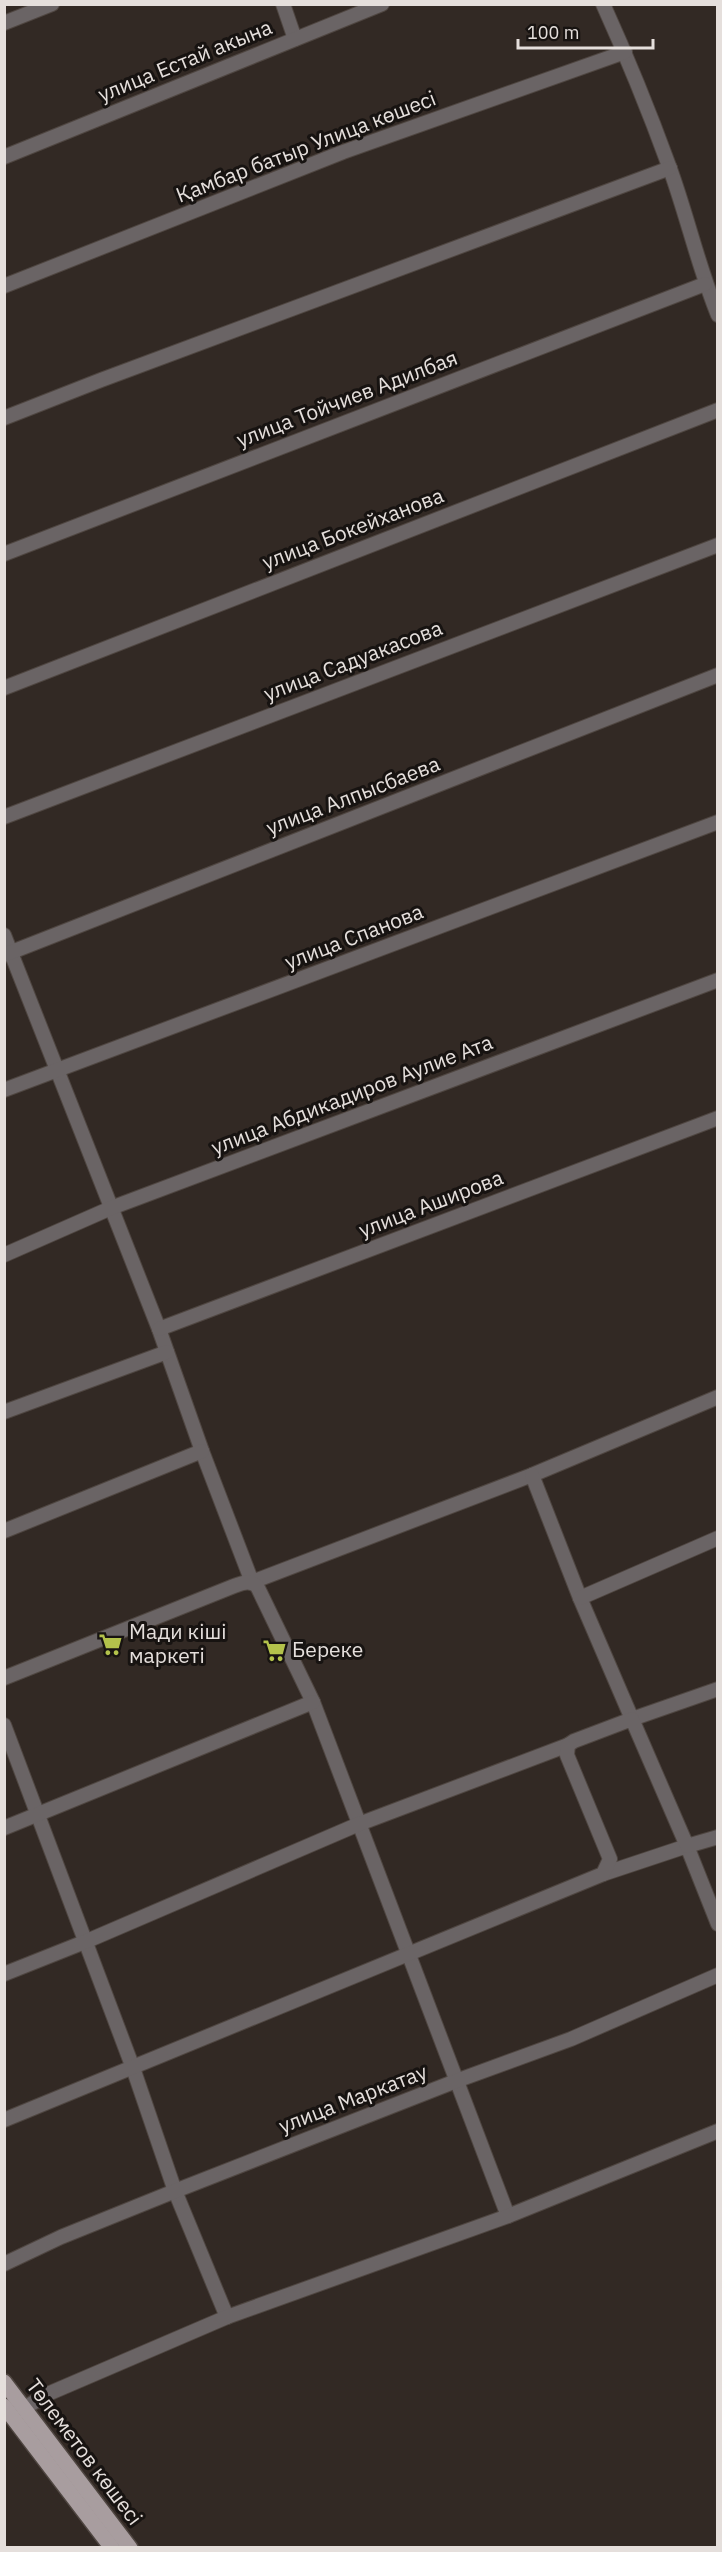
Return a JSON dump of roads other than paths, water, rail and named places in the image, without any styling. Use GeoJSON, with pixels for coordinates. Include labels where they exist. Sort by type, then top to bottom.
{"type":"FeatureCollection","features":[{"type":"Feature","properties":{"kind":"main road","name":"Төлеметов көшесі"},"geometry":{"type":"LineString","coordinates":[[4,2382],[130,2547]]}},
{"type":"Feature","properties":{"kind":"main road","name":"Төлеметов көшесі"},"geometry":{"type":"LineString","coordinates":[[4,2406],[112,2547]]}},
{"type":"Feature","properties":{"kind":"street"},"geometry":{"type":"LineString","coordinates":[[4,23],[52,4]]}},
{"type":"Feature","properties":{"kind":"street"},"geometry":{"type":"LineString","coordinates":[[283,4],[295,39]]}},
{"type":"Feature","properties":{"kind":"street","name":"улица Естай акына"},"geometry":{"type":"LineString","coordinates":[[4,158],[382,4]]}},
{"type":"Feature","properties":{"kind":"street"},"geometry":{"type":"LineString","coordinates":[[603,4],[625,52],[669,168],[717,315]]}},
{"type":"Feature","properties":{"kind":"street","name":"Қамбар батыр Улица көшесі"},"geometry":{"type":"LineString","coordinates":[[4,286],[343,152],[625,52]]}},
{"type":"Feature","properties":{"kind":"street"},"geometry":{"type":"LineString","coordinates":[[4,418],[669,168]]}},
{"type":"Feature","properties":{"kind":"street","name":"улица Тойчиев Адилбая"},"geometry":{"type":"LineString","coordinates":[[4,554],[705,284]]}},
{"type":"Feature","properties":{"kind":"street","name":"улица Бокейханова"},"geometry":{"type":"LineString","coordinates":[[4,688],[717,410]]}},
{"type":"Feature","properties":{"kind":"street","name":"улица Садуакасова"},"geometry":{"type":"LineString","coordinates":[[4,817],[717,545]]}},
{"type":"Feature","properties":{"kind":"street","name":"улица Алпысбаева"},"geometry":{"type":"LineString","coordinates":[[8,954],[717,675]]}},
{"type":"Feature","properties":{"kind":"street","name":"улица Спанова"},"geometry":{"type":"LineString","coordinates":[[4,1090],[58,1072],[717,822]]}},
{"type":"Feature","properties":{"kind":"street"},"geometry":{"type":"LineString","coordinates":[[4,935],[8,954],[58,1072],[159,1329],[252,1582],[257,1586],[313,1702],[508,2216]]}},
{"type":"Feature","properties":{"kind":"street","name":"улица Абдикадиров Аулие Ата"},"geometry":{"type":"LineString","coordinates":[[4,1255],[111,1208],[717,980]]}},
{"type":"Feature","properties":{"kind":"street","name":"улица Аширова"},"geometry":{"type":"LineString","coordinates":[[159,1329],[717,1119]]}},
{"type":"Feature","properties":{"kind":"street"},"geometry":{"type":"LineString","coordinates":[[4,1412],[167,1352]]}},
{"type":"Feature","properties":{"kind":"street"},"geometry":{"type":"LineString","coordinates":[[4,1678],[234,1586],[252,1582],[532,1474],[717,1397]]}},
{"type":"Feature","properties":{"kind":"street"},"geometry":{"type":"LineString","coordinates":[[4,1531],[202,1451]]}},
{"type":"Feature","properties":{"kind":"street"},"geometry":{"type":"LineString","coordinates":[[532,1474],[580,1598],[687,1846],[717,1924]]}},
{"type":"Feature","properties":{"kind":"street"},"geometry":{"type":"LineString","coordinates":[[580,1598],[717,1538]]}},
{"type":"Feature","properties":{"kind":"street"},"geometry":{"type":"LineString","coordinates":[[4,1974],[87,1941],[360,1824],[632,1719],[717,1689]]}},
{"type":"Feature","properties":{"kind":"street"},"geometry":{"type":"LineString","coordinates":[[4,1828],[313,1702]]}},
{"type":"Feature","properties":{"kind":"street"},"geometry":{"type":"LineString","coordinates":[[4,1725],[87,1941],[175,2191],[227,2317]]}},
{"type":"Feature","properties":{"kind":"street"},"geometry":{"type":"LineString","coordinates":[[568,1745],[567,1755],[610,1859],[603,1874]]}},
{"type":"Feature","properties":{"kind":"street"},"geometry":{"type":"LineString","coordinates":[[4,2120],[603,1874],[717,1837]]}},
{"type":"Feature","properties":{"kind":"street","name":"улица Маркатау"},"geometry":{"type":"LineString","coordinates":[[4,2264],[61,2237],[175,2191],[456,2081],[572,2039],[717,1975]]}},
{"type":"Feature","properties":{"kind":"street"},"geometry":{"type":"LineString","coordinates":[[24,2408],[50,2393],[227,2317],[508,2216],[717,2131]]}},
{"type":"Feature","properties":{"kind":"place","name":"Мади кіші маркеті"},"geometry":{"type":"Point","coordinates":[111,1644]}},
{"type":"Feature","properties":{"kind":"place","name":"Береке"},"geometry":{"type":"Point","coordinates":[274,1650]}}]}
